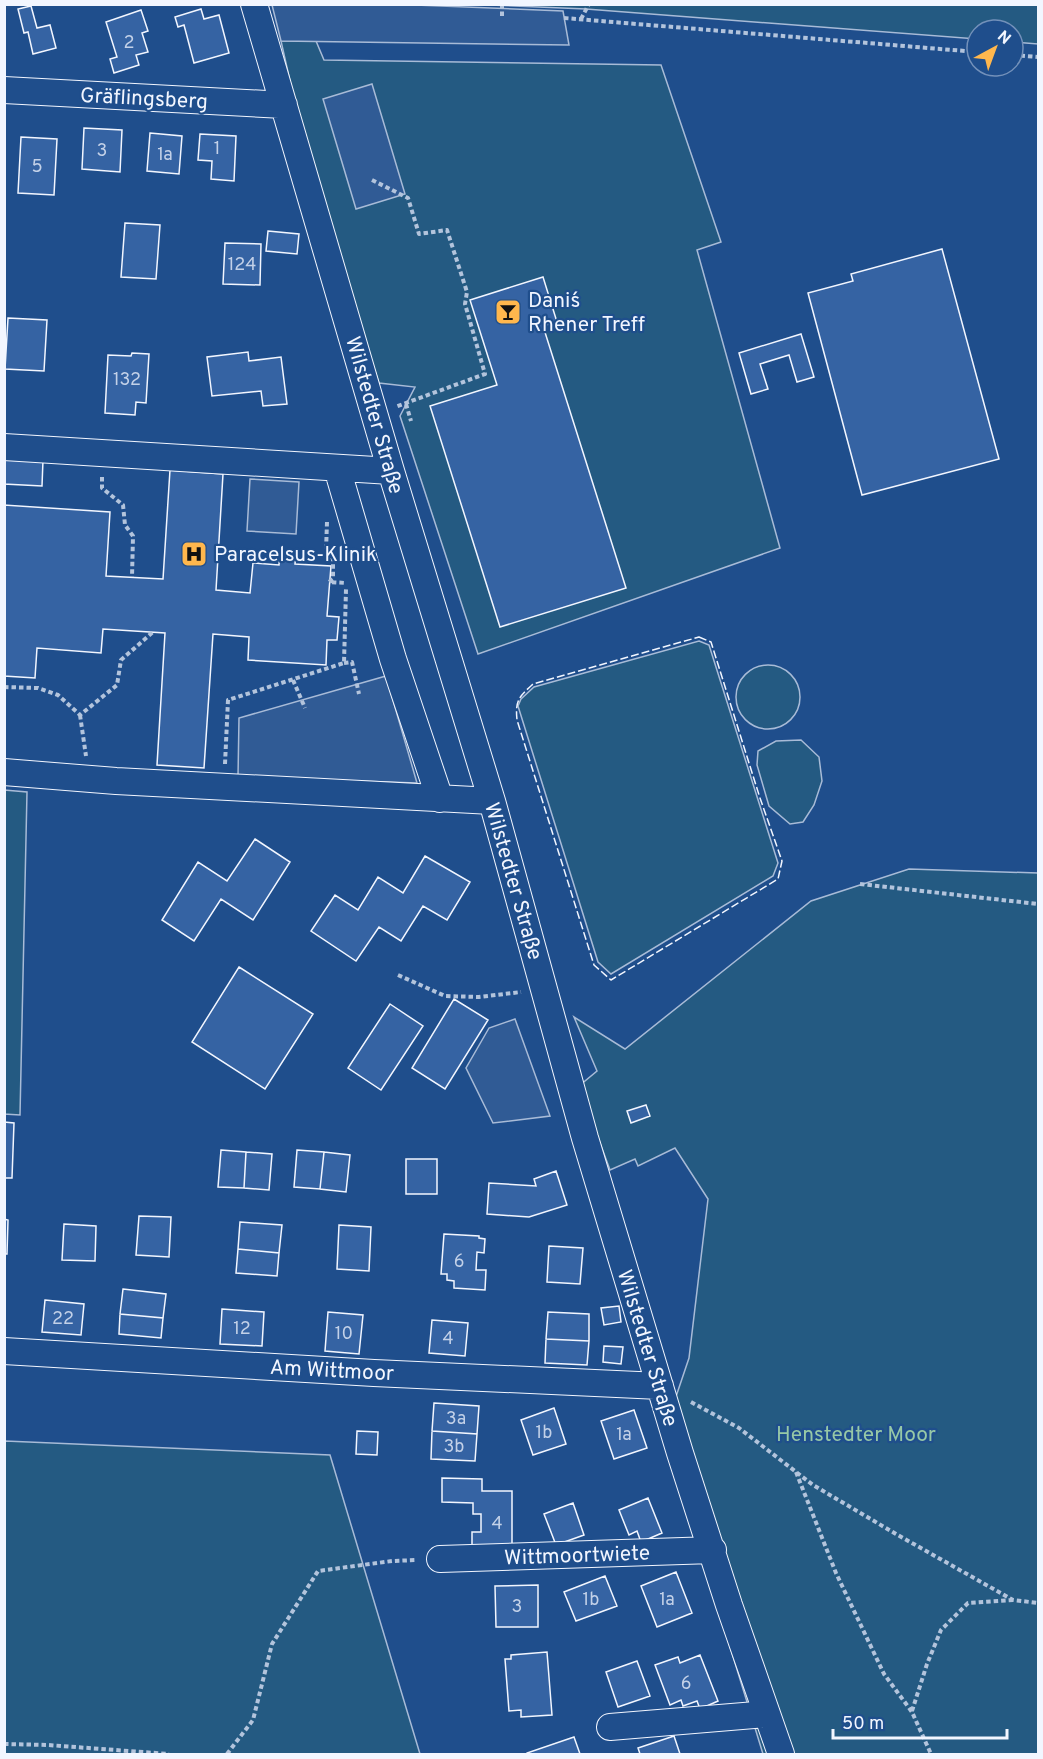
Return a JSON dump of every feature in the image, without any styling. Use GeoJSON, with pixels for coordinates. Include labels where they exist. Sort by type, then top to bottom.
{"type":"FeatureCollection","features":[{"type":"Feature","properties":{"kind":"street","name":"Wilstedter Straße"},"geometry":{"type":"LineString","coordinates":[[254,4],[391,471],[492,801],[585,1138],[680,1453],[781,1755]]}},
{"type":"Feature","properties":{"kind":"street","name":"Gräflingsberg"},"geometry":{"type":"LineString","coordinates":[[4,90],[284,105]]}},
{"type":"Feature","properties":{"kind":"street"},"geometry":{"type":"LineString","coordinates":[[4,447],[391,471]]}},
{"type":"Feature","properties":{"kind":"street"},"geometry":{"type":"LineString","coordinates":[[337,468],[358,583],[393,659],[440,799]]}},
{"type":"Feature","properties":{"kind":"street"},"geometry":{"type":"LineString","coordinates":[[4,772],[297,792],[492,801]]}},
{"type":"Feature","properties":{"kind":"street","name":"Am Wittmoor"},"geometry":{"type":"LineString","coordinates":[[4,1351],[374,1373],[660,1386]]}},
{"type":"Feature","properties":{"kind":"street","name":"Wittmoortwiete"},"geometry":{"type":"LineString","coordinates":[[440,1559],[713,1550]]}},
{"type":"Feature","properties":{"kind":"street"},"geometry":{"type":"LineString","coordinates":[[610,1727],[767,1714]]}},
{"type":"Feature","properties":{"kind":"path"},"geometry":{"type":"LineString","coordinates":[[502,4],[502,16]]}},
{"type":"Feature","properties":{"kind":"path"},"geometry":{"type":"LineString","coordinates":[[581,19],[589,4]]}},
{"type":"Feature","properties":{"kind":"path"},"geometry":{"type":"LineString","coordinates":[[564,18],[965,51]]}},
{"type":"Feature","properties":{"kind":"path"},"geometry":{"type":"LineString","coordinates":[[372,180],[408,198],[419,234],[447,230],[467,292],[465,304],[485,374],[404,404],[411,421]]}},
{"type":"Feature","properties":{"kind":"path"},"geometry":{"type":"LineString","coordinates":[[104,452],[102,488],[123,505],[125,525],[133,536],[132,578]]}},
{"type":"Feature","properties":{"kind":"path"},"geometry":{"type":"LineString","coordinates":[[330,582],[358,583],[344,663]]}},
{"type":"Feature","properties":{"kind":"path"},"geometry":{"type":"LineString","coordinates":[[80,715],[117,685],[121,660],[153,632]]}},
{"type":"Feature","properties":{"kind":"path"},"geometry":{"type":"LineString","coordinates":[[224,786],[228,700],[352,662],[359,694]]}},
{"type":"Feature","properties":{"kind":"path"},"geometry":{"type":"LineString","coordinates":[[293,680],[305,708]]}},
{"type":"Feature","properties":{"kind":"path"},"geometry":{"type":"LineString","coordinates":[[4,687],[38,688],[58,695],[80,715],[86,757],[116,781]]}},
{"type":"Feature","properties":{"kind":"path"},"geometry":{"type":"LineString","coordinates":[[860,884],[1038,904]]}},
{"type":"Feature","properties":{"kind":"path"},"geometry":{"type":"LineString","coordinates":[[398,975],[446,996],[479,997],[544,990]]}},
{"type":"Feature","properties":{"kind":"path"},"geometry":{"type":"LineString","coordinates":[[660,1386],[739,1428],[813,1485],[1013,1600]]}},
{"type":"Feature","properties":{"kind":"path"},"geometry":{"type":"LineString","coordinates":[[796,1472],[836,1573],[884,1674],[912,1712],[931,1755]]}},
{"type":"Feature","properties":{"kind":"path"},"geometry":{"type":"LineString","coordinates":[[226,1755],[253,1720],[272,1644],[318,1571],[392,1561],[440,1559]]}},
{"type":"Feature","properties":{"kind":"path"},"geometry":{"type":"LineString","coordinates":[[912,1712],[927,1664],[941,1630],[969,1603],[1013,1600],[1038,1603]]}},
{"type":"Feature","properties":{"kind":"path"},"geometry":{"type":"LineString","coordinates":[[4,1744],[48,1745],[169,1755]]}},
{"type":"Feature","properties":{"kind":"green space"},"geometry":{"type":"Polygon","coordinates":[[[489,5],[1038,5],[1038,44],[1025,43],[1025,18],[965,18],[965,38],[586,9],[489,5]]]}},
{"type":"Feature","properties":{"kind":"green space"},"geometry":{"type":"Polygon","coordinates":[[[281,41],[316,41],[324,60],[661,65],[721,242],[697,250],[780,548],[478,654],[400,416],[415,387],[379,383],[314,188],[281,41]]]}},
{"type":"Feature","properties":{"kind":"green space"},"geometry":{"type":"Polygon","coordinates":[[[699,641],[709,645],[778,863],[773,876],[611,974],[598,962],[518,706],[521,699],[534,687],[699,641]]]}},
{"type":"Feature","properties":{"kind":"green space"},"geometry":{"type":"Polygon","coordinates":[[[768,665],[780,667],[791,674],[798,685],[800,697],[798,709],[791,720],[780,727],[768,729],[756,727],[745,720],[738,709],[736,697],[738,685],[745,674],[756,667],[768,665]]]}},
{"type":"Feature","properties":{"kind":"green space"},"geometry":{"type":"Polygon","coordinates":[[[801,740],[819,757],[822,781],[814,805],[803,822],[790,824],[769,806],[757,765],[758,751],[776,741],[801,740]]]}},
{"type":"Feature","properties":{"kind":"green space"},"geometry":{"type":"Polygon","coordinates":[[[4,790],[27,792],[20,1115],[4,1114],[4,790]]]}},
{"type":"Feature","properties":{"kind":"green space","name":"Henstedter Moor"},"geometry":{"type":"Polygon","coordinates":[[[909,869],[1038,873],[1038,1754],[763,1754],[664,1432],[689,1358],[708,1199],[675,1148],[638,1166],[635,1159],[610,1170],[579,1086],[597,1071],[574,1017],[625,1049],[811,901],[909,869]]]}},
{"type":"Feature","properties":{"kind":"green space"},"geometry":{"type":"Polygon","coordinates":[[[5,1441],[330,1455],[420,1754],[5,1754],[5,1441]]]}},
{"type":"Feature","properties":{"kind":"shaded area"},"geometry":{"type":"Polygon","coordinates":[[[272,5],[415,5],[563,11],[569,45],[281,41],[272,5]]]}},
{"type":"Feature","properties":{"kind":"shaded area"},"geometry":{"type":"Polygon","coordinates":[[[372,84],[405,194],[356,209],[323,99],[372,84]]]}},
{"type":"Feature","properties":{"kind":"shaded area"},"geometry":{"type":"Polygon","coordinates":[[[250,479],[299,482],[296,534],[247,531],[250,479]]]}},
{"type":"Feature","properties":{"kind":"shaded area"},"geometry":{"type":"Polygon","coordinates":[[[386,676],[417,783],[238,777],[239,718],[386,676]]]}},
{"type":"Feature","properties":{"kind":"shaded area"},"geometry":{"type":"Polygon","coordinates":[[[515,1019],[550,1116],[493,1123],[466,1068],[489,1028],[515,1019]]]}},
{"type":"Feature","properties":{"kind":"building"},"geometry":{"type":"Polygon","coordinates":[[[31,6],[37,28],[50,25],[56,48],[33,54],[28,32],[24,33],[18,9],[31,6]]]}},
{"type":"Feature","properties":{"kind":"building"},"geometry":{"type":"Polygon","coordinates":[[[201,9],[204,19],[219,15],[229,53],[194,63],[184,25],[178,27],[175,17],[201,9]]]}},
{"type":"Feature","properties":{"kind":"building"},"geometry":{"type":"Polygon","coordinates":[[[141,10],[148,31],[142,33],[148,52],[136,55],[139,65],[114,73],[110,59],[117,57],[106,22],[141,10]]]}},
{"type":"Feature","properties":{"kind":"building"},"geometry":{"type":"Polygon","coordinates":[[[84,128],[122,130],[120,172],[82,169],[84,128]]]}},
{"type":"Feature","properties":{"kind":"building"},"geometry":{"type":"Polygon","coordinates":[[[150,133],[182,136],[179,174],[147,171],[150,133]]]}},
{"type":"Feature","properties":{"kind":"building"},"geometry":{"type":"Polygon","coordinates":[[[200,134],[236,136],[234,181],[211,179],[212,161],[198,160],[200,134]]]}},
{"type":"Feature","properties":{"kind":"building"},"geometry":{"type":"Polygon","coordinates":[[[21,137],[57,139],[54,195],[18,193],[21,137]]]}},
{"type":"Feature","properties":{"kind":"building"},"geometry":{"type":"Polygon","coordinates":[[[125,223],[160,225],[156,279],[121,277],[125,223]]]}},
{"type":"Feature","properties":{"kind":"building"},"geometry":{"type":"Polygon","coordinates":[[[268,231],[299,234],[297,254],[266,251],[268,231]]]}},
{"type":"Feature","properties":{"kind":"building"},"geometry":{"type":"Polygon","coordinates":[[[225,243],[261,244],[260,285],[223,284],[225,243]]]}},
{"type":"Feature","properties":{"kind":"building"},"geometry":{"type":"Polygon","coordinates":[[[942,249],[999,459],[862,495],[808,293],[853,281],[851,274],[942,249]]]}},
{"type":"Feature","properties":{"kind":"building"},"geometry":{"type":"Polygon","coordinates":[[[543,277],[557,322],[543,326],[626,588],[500,627],[430,406],[497,385],[470,300],[543,277]]]}},
{"type":"Feature","properties":{"kind":"building"},"geometry":{"type":"Polygon","coordinates":[[[8,318],[47,320],[44,371],[5,369],[8,318]]]}},
{"type":"Feature","properties":{"kind":"building"},"geometry":{"type":"Polygon","coordinates":[[[801,334],[814,377],[797,382],[789,355],[760,364],[768,389],[751,394],[739,353],[801,334]]]}},
{"type":"Feature","properties":{"kind":"building"},"geometry":{"type":"Polygon","coordinates":[[[248,352],[249,361],[281,357],[287,404],[263,406],[261,391],[212,396],[207,357],[248,352]]]}},
{"type":"Feature","properties":{"kind":"building"},"geometry":{"type":"Polygon","coordinates":[[[132,353],[149,354],[146,403],[136,402],[135,415],[105,413],[108,355],[131,356],[132,353]]]}},
{"type":"Feature","properties":{"kind":"building"},"geometry":{"type":"Polygon","coordinates":[[[4,458],[43,460],[42,486],[4,484],[4,458]]]}},
{"type":"Feature","properties":{"kind":"building"},"geometry":{"type":"Polygon","coordinates":[[[170,470],[223,474],[216,590],[250,593],[253,563],[279,565],[280,551],[296,552],[295,564],[331,566],[327,616],[339,617],[337,640],[327,640],[326,665],[248,660],[249,637],[213,634],[204,768],[157,765],[165,633],[103,629],[101,653],[37,648],[35,678],[4,676],[4,505],[110,512],[106,576],[163,579],[170,470]]]}},
{"type":"Feature","properties":{"kind":"building"},"geometry":{"type":"Polygon","coordinates":[[[255,839],[290,862],[253,920],[221,899],[194,941],[162,920],[198,862],[227,881],[255,839]]]}},
{"type":"Feature","properties":{"kind":"building"},"geometry":{"type":"Polygon","coordinates":[[[425,856],[470,882],[447,920],[423,906],[401,941],[379,927],[356,961],[311,931],[335,895],[358,910],[378,877],[403,893],[425,856]]]}},
{"type":"Feature","properties":{"kind":"building"},"geometry":{"type":"Polygon","coordinates":[[[239,967],[313,1014],[265,1089],[192,1042],[239,967]]]}},
{"type":"Feature","properties":{"kind":"building"},"geometry":{"type":"Polygon","coordinates":[[[454,999],[488,1020],[445,1089],[412,1068],[454,999]]]}},
{"type":"Feature","properties":{"kind":"building"},"geometry":{"type":"Polygon","coordinates":[[[390,1004],[423,1026],[381,1090],[348,1068],[390,1004]]]}},
{"type":"Feature","properties":{"kind":"building"},"geometry":{"type":"Polygon","coordinates":[[[646,1105],[650,1116],[631,1123],[627,1111],[646,1105]]]}},
{"type":"Feature","properties":{"kind":"building"},"geometry":{"type":"Polygon","coordinates":[[[4,1122],[14,1123],[12,1178],[4,1178],[4,1122]]]}},
{"type":"Feature","properties":{"kind":"building"},"geometry":{"type":"Polygon","coordinates":[[[221,1150],[246,1152],[244,1188],[218,1187],[221,1150]]]}},
{"type":"Feature","properties":{"kind":"building"},"geometry":{"type":"Polygon","coordinates":[[[297,1150],[324,1152],[320,1189],[294,1187],[297,1150]]]}},
{"type":"Feature","properties":{"kind":"building"},"geometry":{"type":"Polygon","coordinates":[[[246,1152],[272,1154],[269,1190],[244,1188],[246,1152]]]}},
{"type":"Feature","properties":{"kind":"building"},"geometry":{"type":"Polygon","coordinates":[[[324,1152],[350,1155],[346,1192],[320,1189],[324,1152]]]}},
{"type":"Feature","properties":{"kind":"building"},"geometry":{"type":"Polygon","coordinates":[[[406,1159],[437,1159],[437,1194],[406,1194],[406,1159]]]}},
{"type":"Feature","properties":{"kind":"building"},"geometry":{"type":"Polygon","coordinates":[[[556,1171],[567,1205],[529,1217],[487,1214],[489,1183],[536,1186],[534,1179],[556,1171]]]}},
{"type":"Feature","properties":{"kind":"building"},"geometry":{"type":"Polygon","coordinates":[[[139,1216],[171,1217],[169,1257],[136,1255],[139,1216]]]}},
{"type":"Feature","properties":{"kind":"building"},"geometry":{"type":"Polygon","coordinates":[[[4,1219],[8,1220],[7,1254],[4,1254],[4,1219]]]}},
{"type":"Feature","properties":{"kind":"building"},"geometry":{"type":"Polygon","coordinates":[[[240,1222],[282,1225],[279,1253],[238,1249],[240,1222]]]}},
{"type":"Feature","properties":{"kind":"building"},"geometry":{"type":"Polygon","coordinates":[[[64,1224],[96,1226],[95,1261],[62,1260],[64,1224]]]}},
{"type":"Feature","properties":{"kind":"building"},"geometry":{"type":"Polygon","coordinates":[[[339,1225],[371,1227],[369,1271],[337,1269],[339,1225]]]}},
{"type":"Feature","properties":{"kind":"building"},"geometry":{"type":"Polygon","coordinates":[[[444,1234],[479,1236],[485,1239],[484,1253],[477,1252],[476,1270],[486,1270],[485,1290],[454,1288],[454,1281],[447,1280],[447,1274],[441,1274],[444,1234]]]}},
{"type":"Feature","properties":{"kind":"building"},"geometry":{"type":"Polygon","coordinates":[[[549,1246],[583,1248],[580,1284],[547,1282],[549,1246]]]}},
{"type":"Feature","properties":{"kind":"building"},"geometry":{"type":"Polygon","coordinates":[[[238,1249],[279,1253],[277,1276],[236,1273],[238,1249]]]}},
{"type":"Feature","properties":{"kind":"building"},"geometry":{"type":"Polygon","coordinates":[[[123,1289],[166,1294],[163,1318],[120,1314],[123,1289]]]}},
{"type":"Feature","properties":{"kind":"building"},"geometry":{"type":"Polygon","coordinates":[[[45,1300],[84,1304],[81,1335],[42,1332],[45,1300]]]}},
{"type":"Feature","properties":{"kind":"building"},"geometry":{"type":"Polygon","coordinates":[[[619,1306],[621,1322],[604,1325],[601,1308],[619,1306]]]}},
{"type":"Feature","properties":{"kind":"building"},"geometry":{"type":"Polygon","coordinates":[[[222,1309],[264,1312],[262,1346],[220,1344],[222,1309]]]}},
{"type":"Feature","properties":{"kind":"building"},"geometry":{"type":"Polygon","coordinates":[[[328,1312],[363,1315],[359,1354],[325,1351],[328,1312]]]}},
{"type":"Feature","properties":{"kind":"building"},"geometry":{"type":"Polygon","coordinates":[[[548,1312],[589,1314],[589,1341],[546,1339],[548,1312]]]}},
{"type":"Feature","properties":{"kind":"building"},"geometry":{"type":"Polygon","coordinates":[[[120,1314],[163,1318],[161,1338],[119,1334],[120,1314]]]}},
{"type":"Feature","properties":{"kind":"building"},"geometry":{"type":"Polygon","coordinates":[[[432,1320],[468,1323],[465,1356],[429,1353],[432,1320]]]}},
{"type":"Feature","properties":{"kind":"building"},"geometry":{"type":"Polygon","coordinates":[[[546,1339],[589,1341],[587,1365],[545,1363],[546,1339]]]}},
{"type":"Feature","properties":{"kind":"building"},"geometry":{"type":"Polygon","coordinates":[[[604,1346],[623,1347],[621,1364],[603,1362],[604,1346]]]}},
{"type":"Feature","properties":{"kind":"building"},"geometry":{"type":"Polygon","coordinates":[[[434,1403],[479,1406],[477,1434],[432,1431],[434,1403]]]}},
{"type":"Feature","properties":{"kind":"building"},"geometry":{"type":"Polygon","coordinates":[[[554,1408],[566,1444],[533,1455],[521,1420],[554,1408]]]}},
{"type":"Feature","properties":{"kind":"building"},"geometry":{"type":"Polygon","coordinates":[[[634,1410],[647,1448],[614,1459],[601,1421],[634,1410]]]}},
{"type":"Feature","properties":{"kind":"building"},"geometry":{"type":"Polygon","coordinates":[[[357,1431],[378,1432],[377,1455],[356,1454],[357,1431]]]}},
{"type":"Feature","properties":{"kind":"building"},"geometry":{"type":"Polygon","coordinates":[[[432,1431],[477,1434],[475,1461],[431,1459],[432,1431]]]}},
{"type":"Feature","properties":{"kind":"building"},"geometry":{"type":"Polygon","coordinates":[[[442,1478],[482,1479],[482,1491],[512,1491],[512,1552],[472,1551],[472,1532],[481,1532],[481,1514],[473,1514],[473,1503],[442,1502],[442,1478]]]}},
{"type":"Feature","properties":{"kind":"building"},"geometry":{"type":"Polygon","coordinates":[[[648,1498],[662,1533],[641,1542],[637,1531],[629,1535],[619,1510],[648,1498]]]}},
{"type":"Feature","properties":{"kind":"building"},"geometry":{"type":"Polygon","coordinates":[[[573,1503],[584,1535],[556,1545],[544,1514],[573,1503]]]}},
{"type":"Feature","properties":{"kind":"building"},"geometry":{"type":"Polygon","coordinates":[[[676,1572],[692,1613],[657,1627],[641,1586],[676,1572]]]}},
{"type":"Feature","properties":{"kind":"building"},"geometry":{"type":"Polygon","coordinates":[[[605,1576],[617,1606],[576,1621],[564,1592],[605,1576]]]}},
{"type":"Feature","properties":{"kind":"building"},"geometry":{"type":"Polygon","coordinates":[[[538,1585],[538,1627],[496,1627],[495,1586],[538,1585]]]}},
{"type":"Feature","properties":{"kind":"building"},"geometry":{"type":"Polygon","coordinates":[[[547,1652],[552,1715],[521,1717],[521,1710],[509,1711],[505,1659],[511,1659],[511,1655],[547,1652]]]}},
{"type":"Feature","properties":{"kind":"building"},"geometry":{"type":"Polygon","coordinates":[[[700,1655],[718,1701],[700,1709],[697,1701],[683,1706],[681,1700],[670,1705],[655,1665],[678,1657],[680,1663],[700,1655]]]}},
{"type":"Feature","properties":{"kind":"building"},"geometry":{"type":"Polygon","coordinates":[[[637,1661],[650,1696],[618,1707],[606,1672],[637,1661]]]}},
{"type":"Feature","properties":{"kind":"building"},"geometry":{"type":"Polygon","coordinates":[[[674,1736],[680,1754],[640,1754],[638,1748],[674,1736]]]}},
{"type":"Feature","properties":{"kind":"building"},"geometry":{"type":"Polygon","coordinates":[[[574,1737],[580,1754],[527,1754],[527,1753],[574,1737]]]}},
{"type":"Feature","properties":{"kind":"fence"},"geometry":{"type":"LineString","coordinates":[[699,637],[711,642],[782,861],[778,879],[611,980],[594,965],[517,720],[517,703],[533,684],[699,637]]}},
{"type":"Feature","properties":{"kind":"place","name":"Dani´s Rhener Treff"},"geometry":{"type":"Point","coordinates":[508,312]}},
{"type":"Feature","properties":{"kind":"place","name":"Paracelsus-Klinik"},"geometry":{"type":"Point","coordinates":[194,554]}}]}
